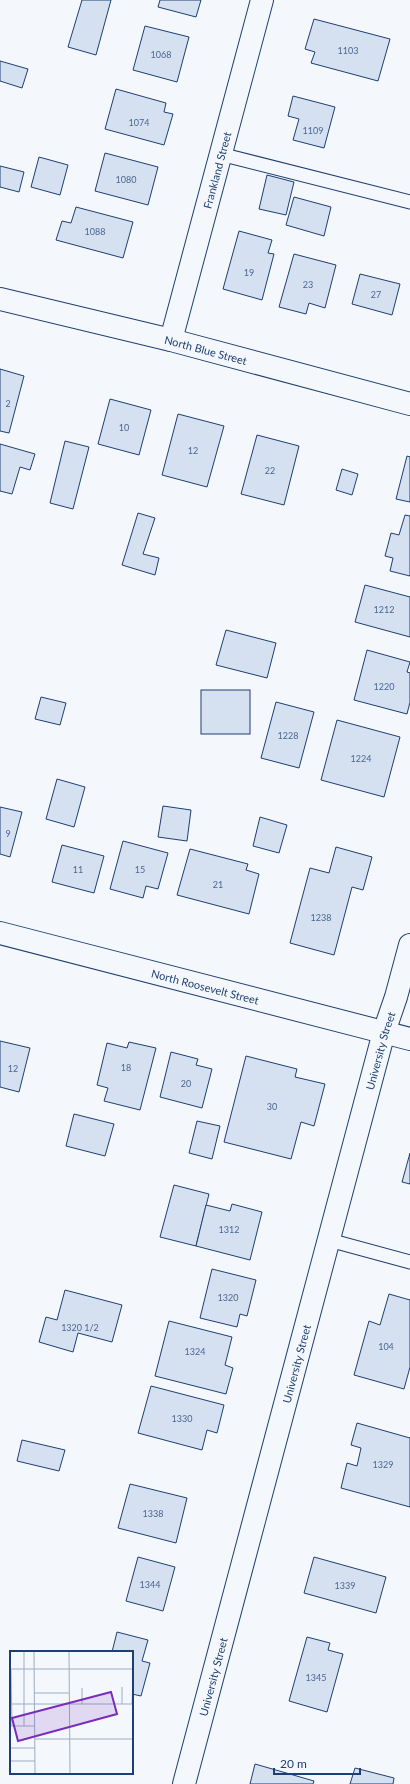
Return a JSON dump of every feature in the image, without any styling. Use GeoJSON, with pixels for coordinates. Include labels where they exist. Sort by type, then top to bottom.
{"type":"FeatureCollection","features":[{"type":"Feature","properties":{"kind":"street","name":"Frankland Street"},"geometry":{"type":"LineString","coordinates":[[170,340],[262,0]]}},
{"type":"Feature","properties":{"kind":"street","name":"North Blue Street"},"geometry":{"type":"LineString","coordinates":[[0,299],[170,340],[410,404]]}},
{"type":"Feature","properties":{"kind":"street","name":"North Roosevelt Street"},"geometry":{"type":"LineString","coordinates":[[0,933],[410,1039]]}},
{"type":"Feature","properties":{"kind":"street","name":"University Street"},"geometry":{"type":"LineString","coordinates":[[184,1784],[384,1032],[396,997],[410,945]]}},
{"type":"Feature","properties":{"kind":"lane"},"geometry":{"type":"LineString","coordinates":[[220,154],[410,202]]}},
{"type":"Feature","properties":{"kind":"lane"},"geometry":{"type":"LineString","coordinates":[[329,1240],[410,1262]]}},
{"type":"Feature","properties":{"kind":"building"},"geometry":{"type":"Polygon","coordinates":[[[82,0],[111,0],[96,55],[68,47],[82,0]]]}},
{"type":"Feature","properties":{"kind":"building"},"geometry":{"type":"Polygon","coordinates":[[[160,0],[201,0],[196,17],[158,7],[160,0]]]}},
{"type":"Feature","properties":{"kind":"building"},"geometry":{"type":"Polygon","coordinates":[[[314,19],[390,39],[378,81],[311,63],[315,52],[305,49],[314,19]]]}},
{"type":"Feature","properties":{"kind":"building"},"geometry":{"type":"Polygon","coordinates":[[[145,26],[189,37],[177,82],[133,70],[145,26]]]}},
{"type":"Feature","properties":{"kind":"building"},"geometry":{"type":"Polygon","coordinates":[[[0,61],[28,69],[22,88],[0,81],[0,61]]]}},
{"type":"Feature","properties":{"kind":"building"},"geometry":{"type":"Polygon","coordinates":[[[116,89],[166,103],[164,112],[173,114],[164,145],[105,129],[116,89]]]}},
{"type":"Feature","properties":{"kind":"building"},"geometry":{"type":"Polygon","coordinates":[[[293,96],[335,107],[324,148],[293,140],[299,119],[288,116],[293,96]]]}},
{"type":"Feature","properties":{"kind":"building"},"geometry":{"type":"Polygon","coordinates":[[[105,153],[158,167],[148,205],[95,191],[105,153]]]}},
{"type":"Feature","properties":{"kind":"building"},"geometry":{"type":"Polygon","coordinates":[[[39,157],[68,165],[60,195],[31,187],[39,157]]]}},
{"type":"Feature","properties":{"kind":"building"},"geometry":{"type":"Polygon","coordinates":[[[0,166],[24,172],[19,192],[0,187],[0,166]]]}},
{"type":"Feature","properties":{"kind":"building"},"geometry":{"type":"Polygon","coordinates":[[[267,175],[294,182],[286,215],[259,209],[267,175]]]}},
{"type":"Feature","properties":{"kind":"building"},"geometry":{"type":"Polygon","coordinates":[[[294,197],[331,207],[324,236],[286,225],[294,197]]]}},
{"type":"Feature","properties":{"kind":"building"},"geometry":{"type":"Polygon","coordinates":[[[76,207],[133,222],[123,258],[56,240],[62,221],[71,223],[76,207]]]}},
{"type":"Feature","properties":{"kind":"building"},"geometry":{"type":"Polygon","coordinates":[[[239,231],[272,240],[268,253],[274,254],[262,300],[223,289],[239,231]]]}},
{"type":"Feature","properties":{"kind":"building"},"geometry":{"type":"Polygon","coordinates":[[[294,254],[336,265],[325,308],[309,303],[306,314],[279,307],[294,254]]]}},
{"type":"Feature","properties":{"kind":"building"},"geometry":{"type":"Polygon","coordinates":[[[360,274],[400,284],[392,315],[352,304],[360,274]]]}},
{"type":"Feature","properties":{"kind":"building"},"geometry":{"type":"Polygon","coordinates":[[[0,369],[24,376],[9,433],[0,431],[0,369]]]}},
{"type":"Feature","properties":{"kind":"building"},"geometry":{"type":"Polygon","coordinates":[[[110,399],[151,410],[139,455],[98,444],[110,399]]]}},
{"type":"Feature","properties":{"kind":"building"},"geometry":{"type":"Polygon","coordinates":[[[178,414],[224,426],[207,487],[162,475],[178,414]]]}},
{"type":"Feature","properties":{"kind":"building"},"geometry":{"type":"Polygon","coordinates":[[[257,435],[299,446],[284,505],[241,494],[257,435]]]}},
{"type":"Feature","properties":{"kind":"building"},"geometry":{"type":"Polygon","coordinates":[[[65,441],[89,447],[73,509],[50,503],[65,441]]]}},
{"type":"Feature","properties":{"kind":"building"},"geometry":{"type":"Polygon","coordinates":[[[0,444],[35,454],[30,470],[20,467],[12,494],[0,491],[0,444]]]}},
{"type":"Feature","properties":{"kind":"building"},"geometry":{"type":"Polygon","coordinates":[[[407,456],[410,457],[410,502],[396,499],[407,456]]]}},
{"type":"Feature","properties":{"kind":"building"},"geometry":{"type":"Polygon","coordinates":[[[342,469],[358,474],[352,495],[336,490],[342,469]]]}},
{"type":"Feature","properties":{"kind":"building"},"geometry":{"type":"Polygon","coordinates":[[[138,513],[155,518],[143,554],[159,558],[155,575],[122,565],[138,513]]]}},
{"type":"Feature","properties":{"kind":"building"},"geometry":{"type":"Polygon","coordinates":[[[405,515],[410,516],[410,576],[390,571],[393,558],[385,556],[391,533],[399,535],[405,515]]]}},
{"type":"Feature","properties":{"kind":"building"},"geometry":{"type":"Polygon","coordinates":[[[365,585],[410,597],[410,637],[355,622],[365,585]]]}},
{"type":"Feature","properties":{"kind":"building"},"geometry":{"type":"Polygon","coordinates":[[[226,630],[276,643],[267,678],[216,665],[226,630]]]}},
{"type":"Feature","properties":{"kind":"building"},"geometry":{"type":"Polygon","coordinates":[[[367,650],[410,662],[407,672],[410,673],[410,702],[407,714],[354,700],[367,650]]]}},
{"type":"Feature","properties":{"kind":"building"},"geometry":{"type":"Polygon","coordinates":[[[201,690],[250,690],[250,734],[201,734],[201,690]]]}},
{"type":"Feature","properties":{"kind":"building"},"geometry":{"type":"Polygon","coordinates":[[[41,697],[66,703],[60,725],[35,719],[41,697]]]}},
{"type":"Feature","properties":{"kind":"building"},"geometry":{"type":"Polygon","coordinates":[[[276,702],[314,712],[299,768],[261,758],[276,702]]]}},
{"type":"Feature","properties":{"kind":"building"},"geometry":{"type":"Polygon","coordinates":[[[337,720],[400,737],[384,797],[321,780],[337,720]]]}},
{"type":"Feature","properties":{"kind":"building"},"geometry":{"type":"Polygon","coordinates":[[[57,779],[85,787],[74,827],[46,819],[57,779]]]}},
{"type":"Feature","properties":{"kind":"building"},"geometry":{"type":"Polygon","coordinates":[[[163,806],[191,810],[187,841],[158,837],[163,806]]]}},
{"type":"Feature","properties":{"kind":"building"},"geometry":{"type":"Polygon","coordinates":[[[0,807],[22,812],[10,857],[0,854],[0,807]]]}},
{"type":"Feature","properties":{"kind":"building"},"geometry":{"type":"Polygon","coordinates":[[[260,817],[287,825],[279,853],[253,846],[260,817]]]}},
{"type":"Feature","properties":{"kind":"building"},"geometry":{"type":"Polygon","coordinates":[[[123,841],[168,853],[158,889],[146,886],[143,898],[110,889],[123,841]]]}},
{"type":"Feature","properties":{"kind":"building"},"geometry":{"type":"Polygon","coordinates":[[[62,845],[104,856],[94,893],[52,882],[62,845]]]}},
{"type":"Feature","properties":{"kind":"building"},"geometry":{"type":"Polygon","coordinates":[[[336,847],[372,857],[363,890],[352,887],[334,955],[290,943],[310,868],[329,873],[336,847]]]}},
{"type":"Feature","properties":{"kind":"building"},"geometry":{"type":"Polygon","coordinates":[[[190,849],[248,864],[246,870],[259,874],[249,914],[177,895],[190,849]]]}},
{"type":"Feature","properties":{"kind":"building"},"geometry":{"type":"Polygon","coordinates":[[[0,1041],[30,1048],[19,1092],[0,1087],[0,1041]]]}},
{"type":"Feature","properties":{"kind":"building"},"geometry":{"type":"Polygon","coordinates":[[[129,1042],[156,1048],[140,1110],[104,1101],[108,1088],[97,1085],[107,1043],[127,1048],[129,1042]]]}},
{"type":"Feature","properties":{"kind":"building"},"geometry":{"type":"Polygon","coordinates":[[[171,1052],[198,1059],[196,1065],[212,1069],[202,1108],[160,1097],[171,1052]]]}},
{"type":"Feature","properties":{"kind":"building"},"geometry":{"type":"Polygon","coordinates":[[[246,1056],[297,1069],[295,1077],[325,1084],[314,1126],[301,1122],[291,1159],[224,1142],[246,1056]]]}},
{"type":"Feature","properties":{"kind":"building"},"geometry":{"type":"Polygon","coordinates":[[[74,1114],[114,1124],[105,1156],[66,1146],[74,1114]]]}},
{"type":"Feature","properties":{"kind":"building"},"geometry":{"type":"Polygon","coordinates":[[[197,1121],[220,1126],[212,1159],[189,1153],[197,1121]]]}},
{"type":"Feature","properties":{"kind":"building"},"geometry":{"type":"Polygon","coordinates":[[[410,1153],[410,1184],[402,1182],[410,1153]]]}},
{"type":"Feature","properties":{"kind":"building"},"geometry":{"type":"Polygon","coordinates":[[[174,1185],[209,1194],[196,1246],[160,1237],[174,1185]]]}},
{"type":"Feature","properties":{"kind":"building"},"geometry":{"type":"Polygon","coordinates":[[[232,1204],[262,1212],[250,1260],[196,1246],[206,1205],[230,1211],[232,1204]]]}},
{"type":"Feature","properties":{"kind":"building"},"geometry":{"type":"Polygon","coordinates":[[[212,1269],[256,1280],[247,1316],[240,1314],[237,1327],[200,1318],[212,1269]]]}},
{"type":"Feature","properties":{"kind":"building"},"geometry":{"type":"Polygon","coordinates":[[[65,1290],[122,1305],[112,1342],[78,1333],[73,1352],[39,1342],[46,1317],[57,1320],[65,1290]]]}},
{"type":"Feature","properties":{"kind":"building"},"geometry":{"type":"Polygon","coordinates":[[[389,1294],[410,1300],[410,1367],[404,1389],[354,1375],[369,1321],[380,1325],[389,1294]]]}},
{"type":"Feature","properties":{"kind":"building"},"geometry":{"type":"Polygon","coordinates":[[[169,1321],[232,1337],[225,1365],[233,1368],[226,1394],[155,1376],[169,1321]]]}},
{"type":"Feature","properties":{"kind":"building"},"geometry":{"type":"Polygon","coordinates":[[[151,1386],[224,1405],[217,1433],[207,1430],[202,1450],[138,1433],[151,1386]]]}},
{"type":"Feature","properties":{"kind":"building"},"geometry":{"type":"Polygon","coordinates":[[[357,1423],[410,1438],[410,1507],[341,1488],[347,1463],[357,1466],[361,1448],[351,1445],[357,1423]]]}},
{"type":"Feature","properties":{"kind":"building"},"geometry":{"type":"Polygon","coordinates":[[[22,1440],[65,1450],[59,1471],[17,1461],[22,1440]]]}},
{"type":"Feature","properties":{"kind":"building"},"geometry":{"type":"Polygon","coordinates":[[[130,1484],[187,1498],[176,1543],[118,1528],[130,1484]]]}},
{"type":"Feature","properties":{"kind":"building"},"geometry":{"type":"Polygon","coordinates":[[[138,1557],[175,1567],[163,1611],[126,1601],[138,1557]]]}},
{"type":"Feature","properties":{"kind":"building"},"geometry":{"type":"Polygon","coordinates":[[[314,1557],[386,1577],[376,1613],[304,1593],[314,1557]]]}},
{"type":"Feature","properties":{"kind":"building"},"geometry":{"type":"Polygon","coordinates":[[[117,1632],[148,1640],[142,1661],[150,1663],[141,1696],[133,1694],[133,1651],[112,1651],[117,1632]]]}},
{"type":"Feature","properties":{"kind":"building"},"geometry":{"type":"Polygon","coordinates":[[[307,1637],[330,1643],[328,1650],[343,1654],[327,1712],[289,1701],[307,1637]]]}},
{"type":"Feature","properties":{"kind":"building"},"geometry":{"type":"Polygon","coordinates":[[[255,1764],[314,1781],[313,1784],[250,1784],[255,1764]]]}},
{"type":"Feature","properties":{"kind":"building"},"geometry":{"type":"Polygon","coordinates":[[[355,1768],[394,1778],[393,1784],[350,1784],[355,1768]]]}}]}
